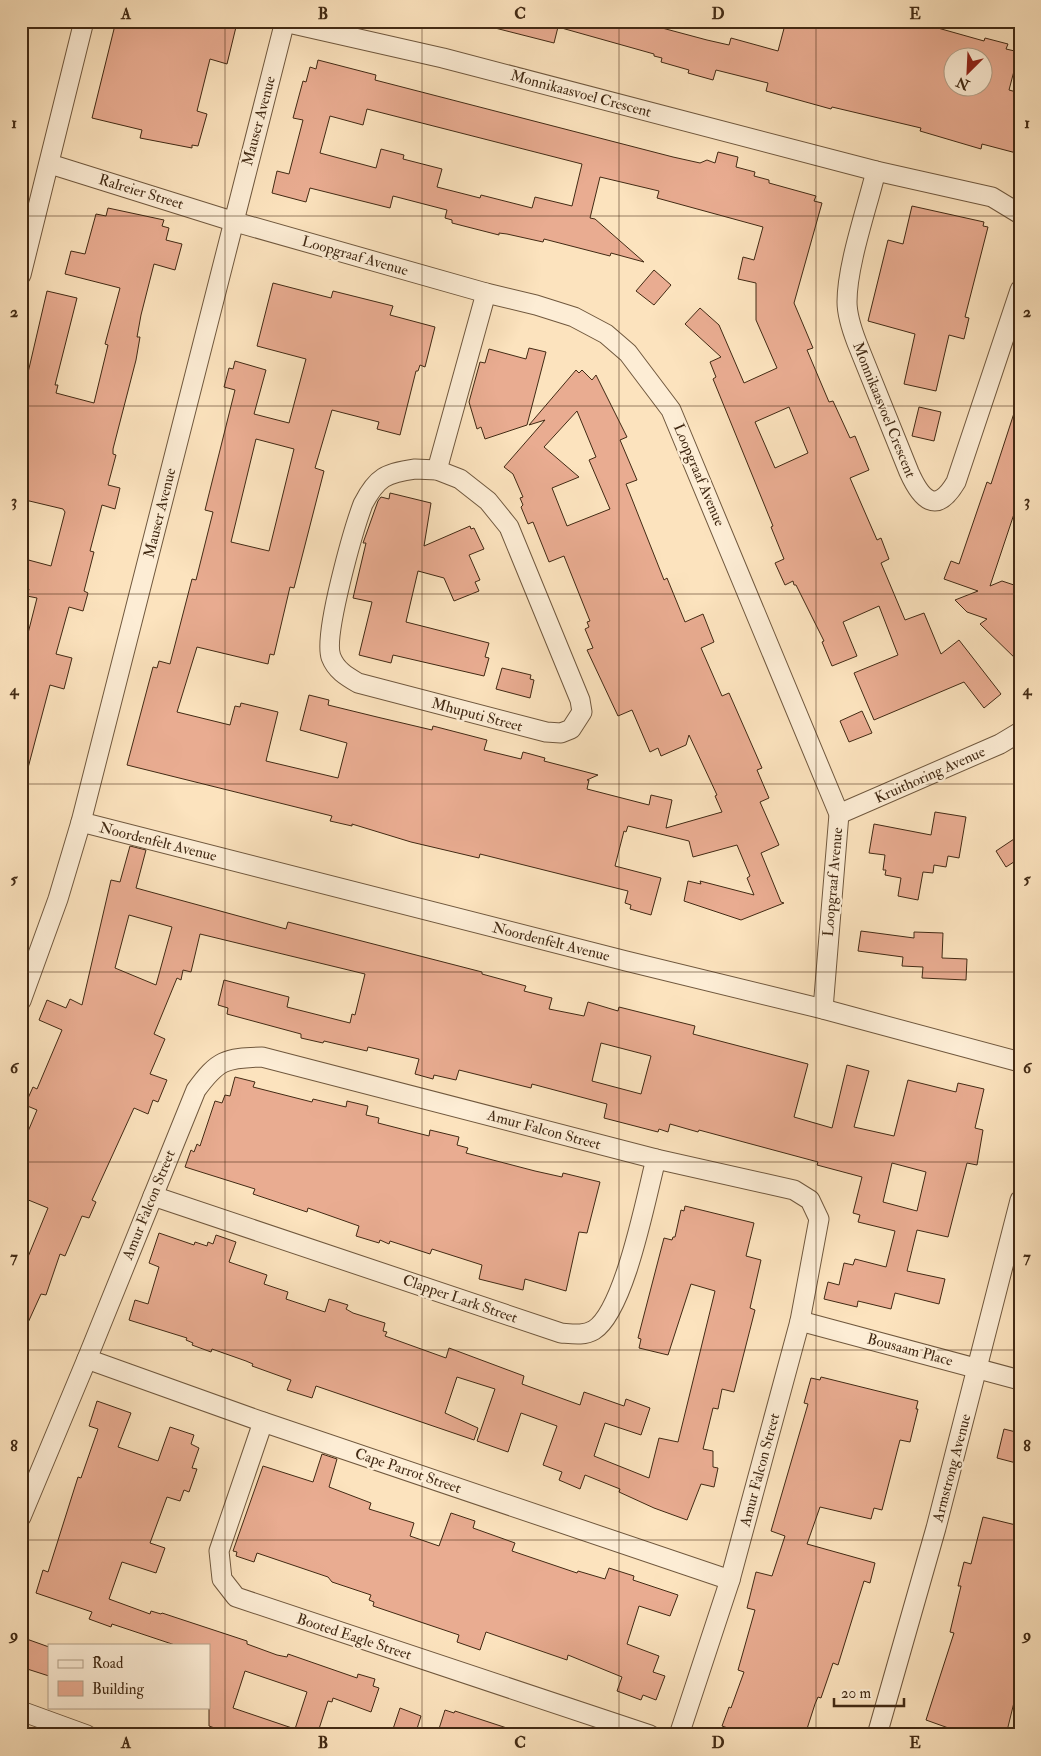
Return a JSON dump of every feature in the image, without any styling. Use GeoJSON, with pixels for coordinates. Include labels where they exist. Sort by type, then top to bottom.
{"type":"FeatureCollection","features":[{"type":"Feature","properties":{"kind":"street"},"geometry":{"type":"LineString","coordinates":[[21,275],[84,21]]}},
{"type":"Feature","properties":{"kind":"street","name":"Monnikaasvoel Crescent"},"geometry":{"type":"LineString","coordinates":[[284,22],[443,58],[876,171],[992,198],[1020,214]]}},
{"type":"Feature","properties":{"kind":"street","name":"Mauser Avenue"},"geometry":{"type":"LineString","coordinates":[[21,1001],[56,907],[81,822],[122,669],[232,221],[284,22]]}},
{"type":"Feature","properties":{"kind":"street","name":"Ralreier Street"},"geometry":{"type":"LineString","coordinates":[[50,164],[232,221]]}},
{"type":"Feature","properties":{"kind":"street","name":"Monnikaasvoel Crescent"},"geometry":{"type":"LineString","coordinates":[[876,171],[849,280],[847,303],[850,324],[917,491],[929,500],[939,500],[948,494],[956,482],[1020,290]]}},
{"type":"Feature","properties":{"kind":"street","name":"Loopgraaf Avenue"},"geometry":{"type":"LineString","coordinates":[[232,221],[574,317],[606,334],[628,353],[671,410],[839,814],[823,1009]]}},
{"type":"Feature","properties":{"kind":"street"},"geometry":{"type":"LineString","coordinates":[[437,470],[486,293]]}},
{"type":"Feature","properties":{"kind":"street","name":"Mhuputi Street"},"geometry":{"type":"LineString","coordinates":[[437,470],[460,479],[488,501],[509,528],[580,700],[582,712],[571,729],[562,732],[546,732],[517,726],[358,682],[343,675],[330,656],[330,629],[358,517],[371,489],[380,478],[395,472],[437,470]]}},
{"type":"Feature","properties":{"kind":"street","name":"Kruithoring Avenue"},"geometry":{"type":"LineString","coordinates":[[839,814],[1000,744],[1020,732]]}},
{"type":"Feature","properties":{"kind":"street","name":"Noordenfelt Avenue"},"geometry":{"type":"LineString","coordinates":[[81,822],[626,961],[823,1009],[1020,1062]]}},
{"type":"Feature","properties":{"kind":"street","name":"Amur Falcon Street"},"geometry":{"type":"LineString","coordinates":[[21,1517],[87,1360],[196,1090],[212,1068],[234,1057],[262,1057],[656,1159],[794,1190],[810,1200],[819,1219],[800,1321],[730,1580],[679,1735]]}},
{"type":"Feature","properties":{"kind":"street","name":"Clapper Lark Street"},"geometry":{"type":"LineString","coordinates":[[153,1196],[561,1333],[581,1335],[594,1330],[607,1319],[621,1290],[656,1159]]}},
{"type":"Feature","properties":{"kind":"street","name":"Armstrong Avenue"},"geometry":{"type":"LineString","coordinates":[[877,1735],[936,1528],[1020,1200]]}},
{"type":"Feature","properties":{"kind":"street","name":"Bousaam Place"},"geometry":{"type":"LineString","coordinates":[[800,1321],[1020,1380]]}},
{"type":"Feature","properties":{"kind":"street","name":"Cape Parrot Street"},"geometry":{"type":"LineString","coordinates":[[87,1360],[263,1422],[730,1580]]}},
{"type":"Feature","properties":{"kind":"street","name":"Booted Eagle Street"},"geometry":{"type":"LineString","coordinates":[[263,1422],[219,1551],[222,1578],[236,1597],[650,1735]]}},
{"type":"Feature","properties":{"kind":"street"},"geometry":{"type":"LineString","coordinates":[[21,1711],[80,1734]]}},
{"type":"Feature","properties":{"kind":"building"},"geometry":{"type":"Polygon","coordinates":[[[116,21],[214,21],[236,27],[227,64],[210,59],[197,111],[207,114],[198,146],[192,145],[192,148],[140,138],[142,130],[92,118],[116,21]]]}},
{"type":"Feature","properties":{"kind":"building"},"geometry":{"type":"Polygon","coordinates":[[[496,21],[636,21],[729,45],[731,38],[778,51],[786,21],[890,21],[906,25],[907,21],[913,21],[984,41],[985,38],[1008,44],[1006,49],[1019,52],[1009,90],[1020,93],[1015,117],[1020,118],[1020,154],[982,144],[981,149],[920,131],[921,128],[832,107],[831,109],[766,91],[768,83],[716,70],[713,80],[688,73],[689,70],[661,62],[662,58],[654,56],[654,54],[558,27],[554,43],[495,28],[496,21]]]}},
{"type":"Feature","properties":{"kind":"building"},"geometry":{"type":"Polygon","coordinates":[[[318,60],[376,75],[375,80],[700,163],[707,160],[715,163],[718,152],[738,157],[736,167],[755,172],[754,176],[769,180],[769,183],[816,196],[814,201],[822,203],[794,303],[813,348],[807,350],[829,402],[833,401],[850,438],[855,436],[869,470],[850,478],[877,540],[881,538],[889,559],[881,563],[905,620],[924,613],[941,654],[959,640],[1001,694],[984,708],[964,682],[874,720],[854,673],[898,655],[879,606],[843,622],[857,656],[832,666],[822,642],[824,641],[796,585],[794,585],[793,581],[785,585],[775,563],[784,559],[771,527],[773,526],[713,379],[716,377],[710,362],[721,357],[685,324],[700,308],[719,325],[744,383],[777,368],[756,320],[756,283],[738,279],[743,257],[754,260],[763,227],[657,198],[659,191],[600,177],[590,218],[595,219],[644,262],[611,253],[610,256],[544,239],[543,242],[507,234],[499,233],[499,235],[452,223],[452,220],[445,218],[447,210],[393,196],[390,208],[310,188],[306,202],[272,193],[277,171],[289,174],[303,120],[293,118],[303,81],[306,82],[310,67],[316,69],[318,60]],[[367,109],[363,125],[330,116],[320,153],[376,168],[381,149],[404,155],[403,159],[442,169],[437,187],[480,198],[481,195],[532,208],[535,197],[572,206],[582,164],[367,109]],[[789,407],[755,422],[775,468],[808,453],[789,407]]]}},
{"type":"Feature","properties":{"kind":"building"},"geometry":{"type":"Polygon","coordinates":[[[912,206],[984,222],[983,226],[988,227],[965,317],[969,318],[964,339],[949,335],[936,391],[904,384],[915,334],[868,321],[888,240],[903,244],[912,206]]]}},
{"type":"Feature","properties":{"kind":"building"},"geometry":{"type":"Polygon","coordinates":[[[108,208],[164,220],[162,226],[169,228],[166,240],[182,244],[175,270],[154,264],[141,315],[137,337],[140,337],[136,360],[113,449],[113,454],[116,455],[108,485],[120,488],[115,509],[102,505],[90,551],[94,552],[84,591],[88,593],[83,611],[69,607],[56,654],[72,658],[64,689],[50,685],[28,768],[21,768],[21,648],[24,649],[37,598],[27,596],[29,589],[21,588],[21,558],[51,566],[65,512],[63,509],[21,499],[21,387],[24,376],[27,377],[47,291],[77,298],[55,385],[58,385],[56,393],[94,403],[108,345],[105,344],[120,288],[65,274],[71,251],[85,254],[96,214],[106,216],[108,208]]]}},
{"type":"Feature","properties":{"kind":"building"},"geometry":{"type":"Polygon","coordinates":[[[654,270],[671,285],[654,305],[636,291],[654,270]]]}},
{"type":"Feature","properties":{"kind":"building"},"geometry":{"type":"Polygon","coordinates":[[[273,283],[331,298],[333,291],[393,306],[390,315],[435,327],[425,367],[420,365],[418,371],[416,371],[400,435],[377,429],[379,422],[332,410],[315,468],[324,471],[294,588],[290,587],[274,655],[270,654],[268,664],[197,647],[177,712],[230,725],[235,706],[240,707],[241,703],[278,712],[266,761],[338,778],[347,743],[300,730],[309,695],[329,700],[328,705],[432,730],[433,726],[487,740],[484,750],[521,759],[523,752],[545,758],[544,761],[598,775],[587,780],[589,780],[587,789],[649,805],[651,795],[672,800],[666,828],[722,812],[715,796],[717,795],[689,735],[686,745],[661,756],[658,748],[650,752],[632,710],[618,716],[587,650],[593,648],[585,629],[589,627],[587,622],[590,621],[564,556],[549,562],[533,522],[528,524],[521,507],[523,505],[520,498],[523,497],[513,474],[504,467],[545,420],[529,425],[576,370],[579,373],[582,370],[592,380],[596,375],[627,437],[620,440],[637,480],[626,484],[664,580],[667,578],[685,622],[703,614],[714,642],[701,648],[722,696],[729,693],[762,768],[757,770],[769,798],[760,802],[779,845],[761,853],[781,902],[784,903],[741,920],[684,901],[688,881],[701,884],[700,881],[754,895],[747,878],[750,876],[737,845],[693,857],[689,841],[628,826],[626,832],[624,831],[615,866],[661,878],[651,915],[630,909],[631,905],[625,903],[628,891],[480,854],[479,858],[411,842],[352,824],[352,826],[330,821],[332,816],[127,765],[153,667],[157,668],[159,661],[170,664],[192,579],[196,580],[213,512],[205,510],[235,390],[224,387],[229,368],[233,369],[235,361],[266,370],[254,414],[289,423],[306,359],[257,346],[273,283]],[[577,411],[544,447],[579,477],[552,488],[567,526],[610,509],[589,460],[596,457],[577,411]],[[256,439],[231,542],[269,551],[294,449],[256,439]]]}},
{"type":"Feature","properties":{"kind":"building"},"geometry":{"type":"Polygon","coordinates":[[[529,348],[546,352],[527,425],[485,439],[481,427],[477,429],[469,402],[480,362],[485,363],[489,349],[526,359],[529,348]]]}},
{"type":"Feature","properties":{"kind":"building"},"geometry":{"type":"Polygon","coordinates":[[[919,407],[941,412],[934,441],[912,436],[919,407]]]}},
{"type":"Feature","properties":{"kind":"building"},"geometry":{"type":"Polygon","coordinates":[[[1016,407],[1020,408],[1020,496],[990,586],[1002,581],[1020,587],[1020,663],[980,624],[987,619],[967,612],[955,600],[978,591],[944,579],[951,561],[959,564],[987,482],[991,484],[1016,407]]]}},
{"type":"Feature","properties":{"kind":"building"},"geometry":{"type":"Polygon","coordinates":[[[390,493],[431,503],[424,546],[470,526],[471,529],[474,528],[484,549],[469,555],[480,580],[475,582],[479,591],[454,601],[444,578],[418,571],[406,622],[489,643],[485,657],[489,658],[484,676],[393,655],[391,663],[359,655],[372,602],[353,598],[366,543],[363,543],[378,501],[381,497],[389,499],[390,493]]]}},
{"type":"Feature","properties":{"kind":"building"},"geometry":{"type":"Polygon","coordinates":[[[502,668],[531,675],[530,679],[534,680],[530,698],[496,689],[502,668]]]}},
{"type":"Feature","properties":{"kind":"building"},"geometry":{"type":"Polygon","coordinates":[[[862,711],[872,733],[849,742],[840,721],[862,711]]]}},
{"type":"Feature","properties":{"kind":"building"},"geometry":{"type":"Polygon","coordinates":[[[935,812],[966,817],[959,858],[948,856],[946,867],[934,865],[933,873],[923,872],[918,900],[898,896],[901,878],[885,875],[886,870],[883,870],[885,855],[869,853],[874,824],[931,835],[935,812]]]}},
{"type":"Feature","properties":{"kind":"building"},"geometry":{"type":"Polygon","coordinates":[[[1020,835],[1020,858],[1006,867],[996,851],[1020,835]]]}},
{"type":"Feature","properties":{"kind":"building"},"geometry":{"type":"Polygon","coordinates":[[[130,846],[146,850],[136,888],[286,929],[288,922],[482,972],[482,974],[526,986],[524,991],[552,998],[549,1009],[584,1016],[588,1002],[618,1011],[619,1007],[695,1026],[693,1034],[808,1064],[794,1117],[832,1128],[847,1065],[869,1071],[854,1127],[894,1136],[908,1080],[956,1092],[958,1083],[984,1089],[975,1128],[983,1130],[977,1165],[967,1163],[948,1237],[917,1230],[907,1271],[945,1279],[939,1304],[895,1293],[891,1309],[858,1301],[857,1307],[824,1299],[828,1282],[839,1285],[844,1263],[853,1265],[855,1259],[886,1267],[895,1231],[858,1222],[860,1215],[853,1213],[862,1177],[817,1165],[818,1162],[699,1130],[698,1132],[670,1124],[668,1132],[659,1129],[658,1132],[604,1118],[607,1104],[532,1084],[531,1088],[459,1070],[456,1080],[434,1075],[433,1079],[415,1074],[419,1059],[368,1047],[367,1051],[324,1041],[323,1043],[301,1038],[301,1034],[227,1014],[228,1008],[218,1005],[224,980],[289,997],[287,1007],[350,1023],[352,1014],[355,1015],[365,974],[200,934],[191,972],[183,970],[181,980],[177,978],[154,1034],[165,1039],[150,1074],[167,1080],[158,1102],[153,1100],[148,1114],[134,1108],[92,1200],[96,1202],[89,1218],[82,1216],[65,1256],[60,1254],[46,1295],[41,1294],[21,1338],[21,1274],[48,1208],[21,1197],[21,1155],[26,1143],[24,1141],[37,1110],[25,1105],[33,1087],[37,1089],[62,1030],[39,1020],[47,1000],[66,1008],[70,999],[82,1005],[111,880],[120,882],[130,846]],[[129,915],[115,968],[156,985],[172,927],[129,915]],[[601,1043],[592,1081],[641,1094],[651,1056],[601,1043]],[[892,1163],[883,1202],[917,1211],[926,1172],[892,1163]]]}},
{"type":"Feature","properties":{"kind":"building"},"geometry":{"type":"Polygon","coordinates":[[[861,931],[914,938],[914,932],[943,933],[942,958],[967,959],[966,980],[922,978],[923,967],[902,966],[903,957],[858,951],[861,931]]]}},
{"type":"Feature","properties":{"kind":"building"},"geometry":{"type":"Polygon","coordinates":[[[235,1077],[255,1082],[253,1087],[312,1102],[313,1099],[346,1107],[347,1101],[368,1106],[366,1115],[379,1118],[378,1123],[429,1136],[430,1130],[459,1137],[457,1145],[468,1148],[466,1153],[562,1177],[563,1173],[600,1182],[587,1233],[579,1232],[566,1291],[525,1279],[523,1290],[479,1279],[482,1265],[432,1249],[430,1254],[390,1241],[389,1244],[380,1240],[379,1243],[356,1236],[359,1226],[308,1208],[307,1212],[253,1194],[255,1189],[185,1167],[191,1150],[194,1152],[197,1144],[200,1146],[215,1101],[222,1103],[225,1095],[230,1096],[235,1077]]]}},
{"type":"Feature","properties":{"kind":"building"},"geometry":{"type":"Polygon","coordinates":[[[685,1206],[754,1223],[746,1256],[761,1260],[750,1308],[755,1310],[734,1392],[722,1389],[718,1409],[713,1408],[703,1449],[713,1451],[713,1467],[718,1468],[714,1487],[701,1484],[687,1520],[654,1508],[619,1492],[620,1489],[585,1475],[580,1489],[559,1480],[562,1472],[543,1465],[557,1426],[521,1413],[508,1452],[477,1441],[495,1389],[457,1377],[445,1413],[478,1428],[474,1440],[316,1386],[312,1398],[287,1390],[291,1380],[252,1366],[253,1364],[246,1361],[212,1349],[211,1352],[192,1345],[193,1343],[186,1340],[187,1338],[129,1320],[135,1300],[148,1304],[159,1267],[149,1263],[159,1233],[194,1245],[195,1242],[207,1246],[208,1242],[213,1244],[216,1235],[236,1242],[229,1262],[267,1275],[264,1284],[288,1292],[286,1299],[325,1312],[329,1299],[348,1305],[346,1309],[353,1313],[385,1323],[383,1331],[387,1332],[385,1336],[446,1358],[449,1348],[524,1376],[522,1384],[580,1405],[584,1392],[624,1406],[626,1399],[650,1408],[641,1435],[605,1423],[594,1456],[649,1478],[659,1438],[678,1442],[715,1291],[691,1284],[668,1355],[639,1348],[641,1339],[638,1338],[664,1238],[672,1240],[675,1237],[681,1210],[684,1211],[685,1206]]]}},
{"type":"Feature","properties":{"kind":"building"},"geometry":{"type":"Polygon","coordinates":[[[821,1377],[918,1401],[916,1409],[918,1409],[910,1442],[900,1440],[882,1510],[874,1508],[871,1519],[820,1507],[807,1544],[875,1563],[870,1583],[864,1581],[838,1665],[833,1663],[821,1698],[818,1697],[815,1704],[805,1735],[748,1735],[722,1726],[729,1707],[731,1708],[744,1672],[738,1670],[755,1610],[747,1608],[756,1572],[772,1576],[785,1536],[771,1531],[808,1404],[804,1403],[811,1378],[820,1380],[821,1377]]]}},
{"type":"Feature","properties":{"kind":"building"},"geometry":{"type":"Polygon","coordinates":[[[97,1401],[131,1413],[118,1447],[158,1461],[170,1427],[194,1435],[191,1444],[199,1448],[192,1468],[197,1469],[189,1492],[184,1490],[180,1501],[167,1497],[150,1543],[165,1548],[156,1573],[122,1562],[109,1599],[150,1614],[151,1611],[162,1613],[247,1641],[247,1644],[277,1655],[287,1657],[288,1654],[357,1678],[358,1674],[375,1679],[373,1686],[379,1688],[371,1712],[333,1698],[332,1702],[328,1701],[317,1735],[234,1735],[209,1726],[210,1644],[172,1644],[112,1624],[111,1627],[89,1619],[92,1612],[36,1593],[43,1570],[48,1572],[78,1477],[81,1478],[98,1429],[89,1426],[97,1401]],[[245,1671],[233,1708],[295,1729],[307,1692],[245,1671]]]}},
{"type":"Feature","properties":{"kind":"building"},"geometry":{"type":"Polygon","coordinates":[[[1004,1429],[1020,1433],[1020,1464],[997,1458],[1004,1429]]]}},
{"type":"Feature","properties":{"kind":"building"},"geometry":{"type":"Polygon","coordinates":[[[322,1454],[337,1459],[329,1487],[371,1503],[369,1509],[414,1523],[410,1536],[439,1546],[451,1513],[475,1521],[473,1528],[515,1543],[512,1551],[577,1573],[578,1571],[605,1579],[609,1568],[634,1576],[633,1580],[678,1595],[670,1616],[639,1606],[627,1644],[659,1656],[653,1672],[665,1676],[656,1700],[643,1695],[641,1700],[617,1691],[622,1677],[568,1655],[567,1660],[486,1632],[480,1650],[457,1642],[459,1635],[373,1606],[374,1602],[369,1600],[371,1595],[332,1582],[328,1577],[257,1553],[254,1562],[236,1556],[237,1552],[233,1551],[263,1466],[313,1482],[322,1454]]]}},
{"type":"Feature","properties":{"kind":"building"},"geometry":{"type":"Polygon","coordinates":[[[983,1517],[1020,1526],[1020,1678],[1006,1735],[968,1735],[926,1720],[954,1633],[950,1632],[961,1586],[958,1586],[964,1562],[971,1564],[983,1517]]]}},
{"type":"Feature","properties":{"kind":"building"},"geometry":{"type":"Polygon","coordinates":[[[21,1637],[48,1647],[48,1676],[21,1667],[21,1637]]]}},
{"type":"Feature","properties":{"kind":"building"},"geometry":{"type":"Polygon","coordinates":[[[400,1708],[421,1716],[415,1735],[391,1735],[400,1708]]]}},
{"type":"Feature","properties":{"kind":"building"},"geometry":{"type":"Polygon","coordinates":[[[445,1710],[454,1713],[455,1711],[516,1731],[516,1735],[437,1735],[445,1710]]]}}]}
